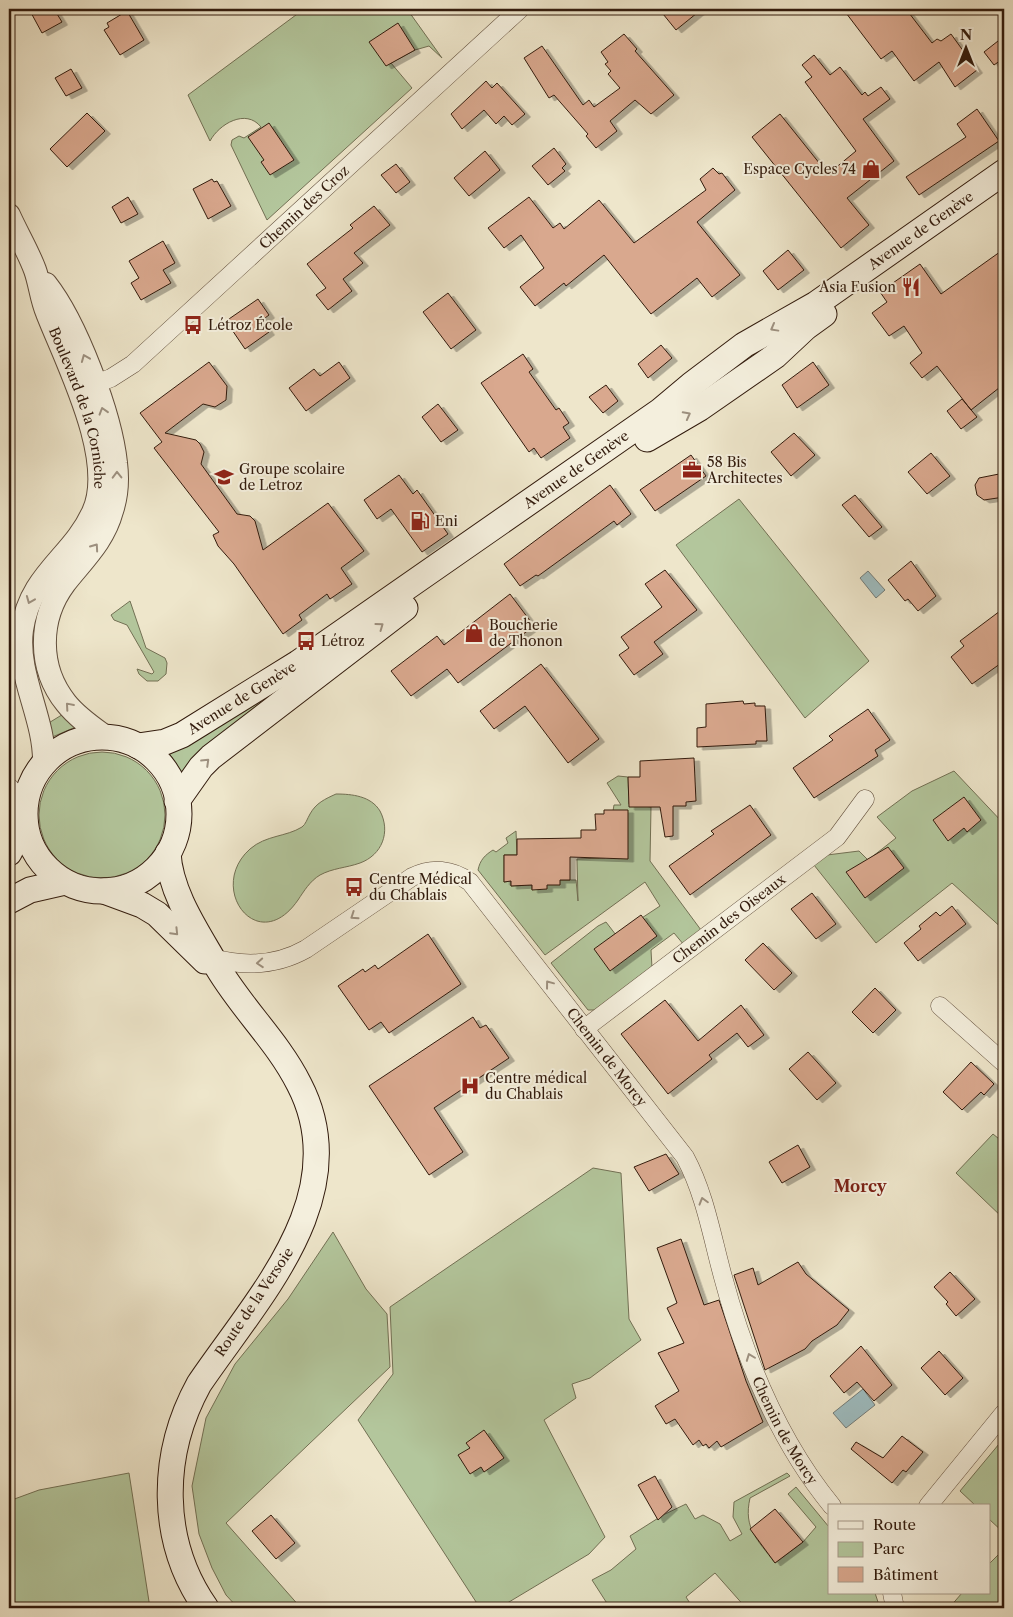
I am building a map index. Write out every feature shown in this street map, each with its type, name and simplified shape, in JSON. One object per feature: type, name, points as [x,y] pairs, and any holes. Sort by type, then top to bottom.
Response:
[{"type":"main road","name":"Avenue de Genève","points":[[138,746],[165,742],[182,735],[298,663],[660,411],[707,372],[738,350],[816,304],[1004,172]]},
{"type":"main road","name":"Avenue de Genève","points":[[178,801],[196,773],[211,756],[342,654],[661,429],[723,392],[775,356],[810,323],[973,208],[1004,190]]},
{"type":"main road","points":[[738,350],[753,371]]},
{"type":"main road","points":[[707,372],[723,392]]},
{"type":"main road","points":[[9,852],[20,804],[44,763],[66,746],[78,741],[106,737],[138,746],[150,754],[168,775],[178,801],[177,828],[168,853],[156,868],[141,880],[117,890],[91,890],[65,882],[45,867],[37,857],[29,840],[20,804]]},
{"type":"main road","name":"Route de la Versoie","points":[[168,853],[174,885],[224,980]]},
{"type":"main road","points":[[9,900],[30,890],[65,882]]},
{"type":"main road","name":"Route de la Versoie","points":[[104,891],[157,914],[224,980],[288,1064],[300,1085],[314,1126],[316,1158],[310,1203],[293,1244],[267,1286],[199,1384],[189,1402],[176,1441],[170,1481],[172,1522],[182,1562],[190,1581],[206,1608]]},
{"type":"street","name":"Chemin des Croz","points":[[87,388],[120,374],[133,364],[520,9]]},
{"type":"street","name":"Boulevard de la Corniche","points":[[9,215],[35,271],[43,303],[87,388],[116,463],[117,489],[104,510],[95,549],[41,580],[28,604],[21,644],[25,670],[41,732],[44,763]]},
{"type":"street","name":"Boulevard de la Corniche","points":[[65,567],[58,593],[49,615],[45,638],[46,662],[54,684],[67,704],[106,737]]},
{"type":"street","name":"Chemin des Oiseaux","points":[[584,1030],[837,837],[865,799]]},
{"type":"street","name":"Chemin de Morcy","points":[[212,958],[255,964],[273,962],[290,957],[306,949],[412,877],[431,871],[445,871],[464,878],[475,887],[584,1030],[676,1146],[692,1170],[702,1198],[730,1303],[768,1404],[798,1461],[830,1504]]},
{"type":"street","points":[[940,1006],[1004,1063]]},
{"type":"street","points":[[930,1504],[1004,1413]]},
{"type":"street","points":[[892,1594],[894,1608]]},
{"type":"green space","points":[[304,9],[407,9],[442,58],[429,46],[415,50],[391,63],[412,88],[267,220],[231,145],[232,140],[239,136],[244,138],[261,127],[255,121],[248,119],[233,120],[220,129],[210,141],[188,95]]},
{"type":"green space","points":[[739,499],[869,661],[805,718],[676,545]]},
{"type":"green space","points":[[130,601],[146,648],[165,658],[167,663],[166,674],[158,681],[147,681],[139,674],[137,669],[152,674],[154,672],[127,625],[114,620],[111,615]]},
{"type":"green space","points":[[286,680],[290,686],[184,777],[167,750]]},
{"type":"green space","points":[[65,713],[78,726],[50,738],[47,724]]},
{"type":"green space","points":[[102,752],[126,757],[137,762],[147,770],[155,780],[160,791],[165,815],[160,839],[155,850],[147,860],[137,868],[126,873],[102,878],[78,873],[67,868],[57,860],[49,850],[44,839],[39,815],[44,791],[49,780],[57,770],[67,762],[78,757]]},
{"type":"green space","points":[[954,771],[1004,824],[1004,930],[952,883],[876,943],[814,865],[827,855],[859,851],[868,860],[896,838],[877,817],[912,791]]},
{"type":"green space","points":[[618,776],[628,777],[629,804],[651,807],[650,861],[701,930],[684,945],[674,933],[651,950],[652,968],[598,1010],[588,1010],[551,963],[598,926],[606,922],[616,935],[660,906],[645,882],[545,955],[478,870],[485,856],[493,850],[496,852],[508,843],[506,838],[516,831],[517,855],[504,855],[504,882],[511,881],[511,886],[532,885],[532,890],[546,880],[576,880],[578,901],[577,859],[605,858],[614,805],[621,805],[607,783]]},
{"type":"green space","points":[[336,794],[361,797],[372,802],[380,811],[385,827],[379,849],[368,859],[360,863],[316,877],[283,916],[267,922],[254,920],[242,911],[235,898],[233,882],[238,865],[256,844],[302,827],[318,804]]},
{"type":"green space","points":[[993,1134],[1004,1143],[1004,1219],[956,1173]]},
{"type":"green space","points":[[593,1168],[621,1173],[629,1319],[641,1340],[590,1378],[572,1384],[576,1398],[544,1420],[605,1537],[589,1554],[499,1608],[480,1608],[358,1420],[393,1374],[390,1307]]},
{"type":"green space","points":[[333,1232],[366,1289],[387,1314],[390,1367],[226,1523],[301,1608],[238,1608],[226,1595],[212,1568],[199,1534],[192,1486],[206,1418],[235,1364],[288,1299]]},
{"type":"green space","points":[[1004,1438],[1004,1533],[990,1520],[990,1504],[974,1504],[960,1491]]},
{"type":"green space","points":[[129,1473],[150,1608],[9,1608],[9,1501],[39,1490]]},
{"type":"green space","points":[[787,1473],[790,1476],[750,1498],[748,1509],[750,1526],[758,1540],[775,1563],[803,1542],[816,1527],[788,1494],[796,1487],[828,1526],[828,1594],[875,1594],[878,1602],[877,1608],[746,1608],[715,1573],[686,1597],[693,1608],[610,1608],[592,1580],[611,1570],[636,1549],[630,1536],[663,1515],[686,1504],[695,1519],[703,1515],[720,1524],[730,1541],[742,1534],[733,1517],[734,1502]]},
{"type":"green space","points":[[1004,1549],[1004,1608],[949,1608],[961,1594],[990,1594],[990,1563]]},
{"type":"water","points":[[868,571],[885,590],[876,598],[860,578]]},
{"type":"water","points":[[863,1389],[875,1405],[846,1428],[833,1413]]},
{"type":"building","points":[[29,9],[54,9],[62,22],[42,33]]},
{"type":"building","points":[[659,9],[702,9],[676,30]]},
{"type":"building","points":[[843,9],[906,9],[932,43],[937,39],[941,41],[951,34],[977,70],[955,87],[939,62],[914,81],[892,51],[881,59]]},
{"type":"building","points":[[127,11],[144,40],[120,55],[104,30],[109,27],[107,23]]},
{"type":"building","points":[[398,23],[415,50],[386,66],[369,42]]},
{"type":"building","points":[[624,34],[637,49],[635,51],[674,95],[651,114],[635,100],[610,121],[617,131],[596,148],[586,136],[588,134],[554,95],[549,98],[524,58],[542,46],[583,105],[589,100],[594,107],[620,88],[608,74],[611,71],[605,64],[608,62],[601,52]]},
{"type":"building","points":[[998,41],[1004,50],[1004,58],[994,65],[984,52]]},
{"type":"building","points":[[814,55],[830,75],[840,67],[862,95],[865,92],[868,96],[881,87],[890,99],[863,119],[894,161],[847,198],[869,225],[841,248],[752,137],[780,114],[828,174],[856,151],[805,82],[812,77],[802,65]]},
{"type":"building","points":[[71,69],[82,88],[66,96],[55,78]]},
{"type":"building","points":[[486,81],[492,88],[497,83],[525,114],[512,125],[504,116],[496,124],[484,110],[462,129],[451,114]]},
{"type":"building","points":[[977,109],[999,141],[919,195],[906,177],[966,137],[957,124]]},
{"type":"building","points":[[87,113],[105,131],[67,167],[50,149]]},
{"type":"building","points":[[269,123],[294,160],[270,175],[261,162],[264,160],[248,137]]},
{"type":"building","points":[[554,148],[566,164],[562,168],[565,171],[548,185],[532,166]]},
{"type":"building","points":[[485,151],[500,170],[469,196],[454,178]]},
{"type":"building","points":[[396,164],[410,182],[396,193],[381,175]]},
{"type":"building","points":[[713,168],[719,174],[722,173],[735,190],[697,222],[740,275],[712,297],[697,278],[651,314],[604,255],[566,286],[564,283],[535,306],[520,287],[544,268],[521,235],[504,248],[488,228],[529,197],[553,228],[560,223],[564,229],[599,200],[634,243],[706,190],[700,179]]},
{"type":"building","points":[[212,179],[214,182],[217,181],[231,206],[208,219],[193,189]]},
{"type":"building","points":[[128,197],[138,214],[121,223],[112,207]]},
{"type":"building","points":[[374,206],[390,225],[354,253],[363,263],[343,279],[352,291],[328,310],[316,295],[326,288],[307,264],[353,228],[350,225]]},
{"type":"building","points":[[163,241],[175,263],[163,270],[171,283],[141,300],[131,283],[139,278],[129,261]]},
{"type":"building","points":[[1004,249],[1004,384],[971,410],[937,366],[922,378],[910,363],[922,353],[904,326],[889,336],[872,313],[887,302],[880,292],[920,264],[941,294]]},
{"type":"building","points":[[788,250],[804,270],[778,290],[763,271]]},
{"type":"building","points":[[448,293],[476,330],[451,349],[423,312]]},
{"type":"building","points":[[258,299],[269,315],[261,321],[269,332],[245,349],[226,321]]},
{"type":"building","points":[[661,345],[672,358],[648,378],[638,364]]},
{"type":"building","points":[[523,354],[533,369],[529,372],[556,410],[559,408],[569,423],[563,427],[570,438],[541,458],[534,448],[529,452],[481,383]]},
{"type":"building","points":[[209,362],[227,386],[226,400],[215,407],[203,404],[165,433],[196,440],[200,444],[204,452],[201,464],[237,514],[250,516],[255,521],[263,550],[328,503],[364,551],[341,568],[352,584],[330,599],[327,594],[299,615],[302,620],[283,634],[234,564],[218,546],[213,535],[219,532],[154,448],[162,442],[140,413]]},
{"type":"building","points":[[339,362],[350,378],[306,411],[289,388],[314,369],[320,376]]},
{"type":"building","points":[[813,362],[829,385],[797,408],[782,385]]},
{"type":"building","points":[[606,385],[618,401],[603,413],[589,397]]},
{"type":"building","points":[[962,399],[977,417],[961,429],[947,411]]},
{"type":"building","points":[[438,404],[458,430],[441,442],[422,417]]},
{"type":"building","points":[[794,433],[815,455],[791,476],[771,452]]},
{"type":"building","points":[[931,453],[950,476],[927,494],[908,472]]},
{"type":"building","points":[[691,455],[706,476],[655,511],[640,490]]},
{"type":"building","points":[[1004,473],[1004,497],[984,500],[977,495],[975,485],[979,478]]},
{"type":"building","points":[[399,475],[413,494],[417,490],[448,534],[422,552],[391,509],[377,519],[364,500]]},
{"type":"building","points":[[610,485],[631,514],[617,525],[614,521],[538,576],[536,575],[520,586],[504,564]]},
{"type":"building","points":[[855,495],[882,527],[869,537],[842,505]]},
{"type":"building","points":[[911,561],[936,596],[918,611],[908,599],[905,601],[888,580]]},
{"type":"building","points":[[665,570],[697,610],[654,642],[663,654],[634,675],[619,655],[629,648],[621,637],[662,607],[645,584]]},
{"type":"building","points":[[510,594],[534,626],[458,683],[447,669],[411,696],[391,671],[437,636],[444,645]]},
{"type":"building","points":[[1004,608],[1004,661],[972,684],[951,657],[964,646],[960,641]]},
{"type":"building","points":[[541,664],[599,739],[568,763],[525,706],[494,729],[480,711]]},
{"type":"building","points":[[743,701],[744,704],[755,703],[755,706],[765,706],[767,741],[756,741],[756,744],[697,747],[697,728],[706,727],[706,704]]},
{"type":"building","points":[[868,709],[890,740],[875,750],[878,756],[814,798],[793,768],[833,740],[829,736]]},
{"type":"building","points":[[694,758],[696,801],[686,802],[686,806],[673,806],[673,836],[665,837],[660,807],[629,807],[628,777],[640,777],[640,761]]},
{"type":"building","points":[[964,797],[981,820],[967,832],[964,828],[948,841],[933,820]]},
{"type":"building","points":[[750,805],[771,835],[690,895],[669,866],[714,834],[711,831]]},
{"type":"building","points":[[604,810],[628,810],[628,859],[570,857],[570,880],[560,880],[560,885],[547,885],[547,889],[532,890],[532,885],[511,886],[511,881],[504,882],[504,855],[517,855],[517,839],[581,838],[581,830],[596,830],[595,814],[604,814]]},
{"type":"building","points":[[888,847],[904,868],[865,898],[846,872]]},
{"type":"building","points":[[812,893],[836,924],[816,939],[791,909]]},
{"type":"building","points":[[952,906],[966,924],[918,961],[904,943],[921,929],[919,926],[936,912],[940,916]]},
{"type":"building","points":[[641,915],[657,936],[610,971],[594,949]]},
{"type":"building","points":[[428,934],[461,984],[389,1033],[381,1022],[369,1030],[338,986],[363,969],[365,972],[375,965],[378,969]]},
{"type":"building","points":[[763,943],[792,973],[774,990],[745,960]]},
{"type":"building","points":[[875,988],[896,1010],[873,1033],[852,1012]]},
{"type":"building","points":[[665,1000],[698,1041],[741,1005],[764,1035],[748,1047],[737,1033],[709,1055],[712,1059],[668,1094],[621,1034]]},
{"type":"building","points":[[473,1017],[480,1028],[486,1025],[509,1058],[434,1108],[463,1152],[429,1175],[369,1086]]},
{"type":"building","points":[[808,1052],[836,1083],[817,1100],[789,1069]]},
{"type":"building","points":[[971,1062],[994,1084],[984,1095],[981,1092],[962,1110],[943,1092]]},
{"type":"building","points":[[798,1145],[810,1167],[782,1183],[769,1162]]},
{"type":"building","points":[[666,1154],[679,1174],[649,1191],[634,1167]]},
{"type":"building","points":[[681,1239],[704,1305],[719,1300],[746,1381],[763,1422],[721,1447],[717,1441],[709,1448],[706,1444],[703,1446],[699,1440],[693,1445],[675,1419],[666,1424],[655,1406],[679,1391],[658,1353],[684,1343],[667,1308],[677,1303],[657,1248]]},
{"type":"building","points":[[798,1262],[806,1274],[849,1310],[837,1325],[812,1341],[805,1349],[765,1370],[734,1275],[753,1268],[758,1285]]},
{"type":"building","points":[[950,1272],[975,1299],[956,1316],[946,1304],[948,1302],[934,1287]]},
{"type":"building","points":[[861,1346],[892,1385],[874,1401],[857,1382],[844,1393],[830,1376]]},
{"type":"building","points":[[939,1351],[963,1378],[945,1395],[921,1368]]},
{"type":"building","points":[[484,1430],[504,1458],[484,1472],[481,1467],[470,1474],[458,1455],[470,1448],[466,1443]]},
{"type":"building","points":[[902,1436],[923,1452],[906,1472],[903,1470],[892,1483],[851,1449],[856,1442],[883,1458]]},
{"type":"building","points":[[655,1476],[672,1507],[658,1520],[638,1485]]},
{"type":"building","points":[[775,1509],[803,1542],[775,1563],[750,1529]]},
{"type":"building","points":[[271,1515],[295,1543],[276,1559],[252,1531]]},
{"type":"place","name":"Espace Cycles 74","points":[[871,169]]},
{"type":"place","name":"Asia Fusion","points":[[911,287]]},
{"type":"place","name":"Létroz École","points":[[193,325]]},
{"type":"place","name":"58 Bis Architectes","points":[[692,470]]},
{"type":"place","name":"Groupe scolaire de Letroz","points":[[224,477]]},
{"type":"place","name":"Eni","points":[[420,521]]},
{"type":"place","name":"Boucherie de Thonon","points":[[474,633]]},
{"type":"place","name":"Létroz","points":[[306,641]]},
{"type":"place","name":"Centre Médical du Chablais","points":[[354,887]]},
{"type":"place","name":"Centre médical du Chablais","points":[[470,1086]]},
{"type":"district","name":"Morcy","points":[[860,1186]]}]
